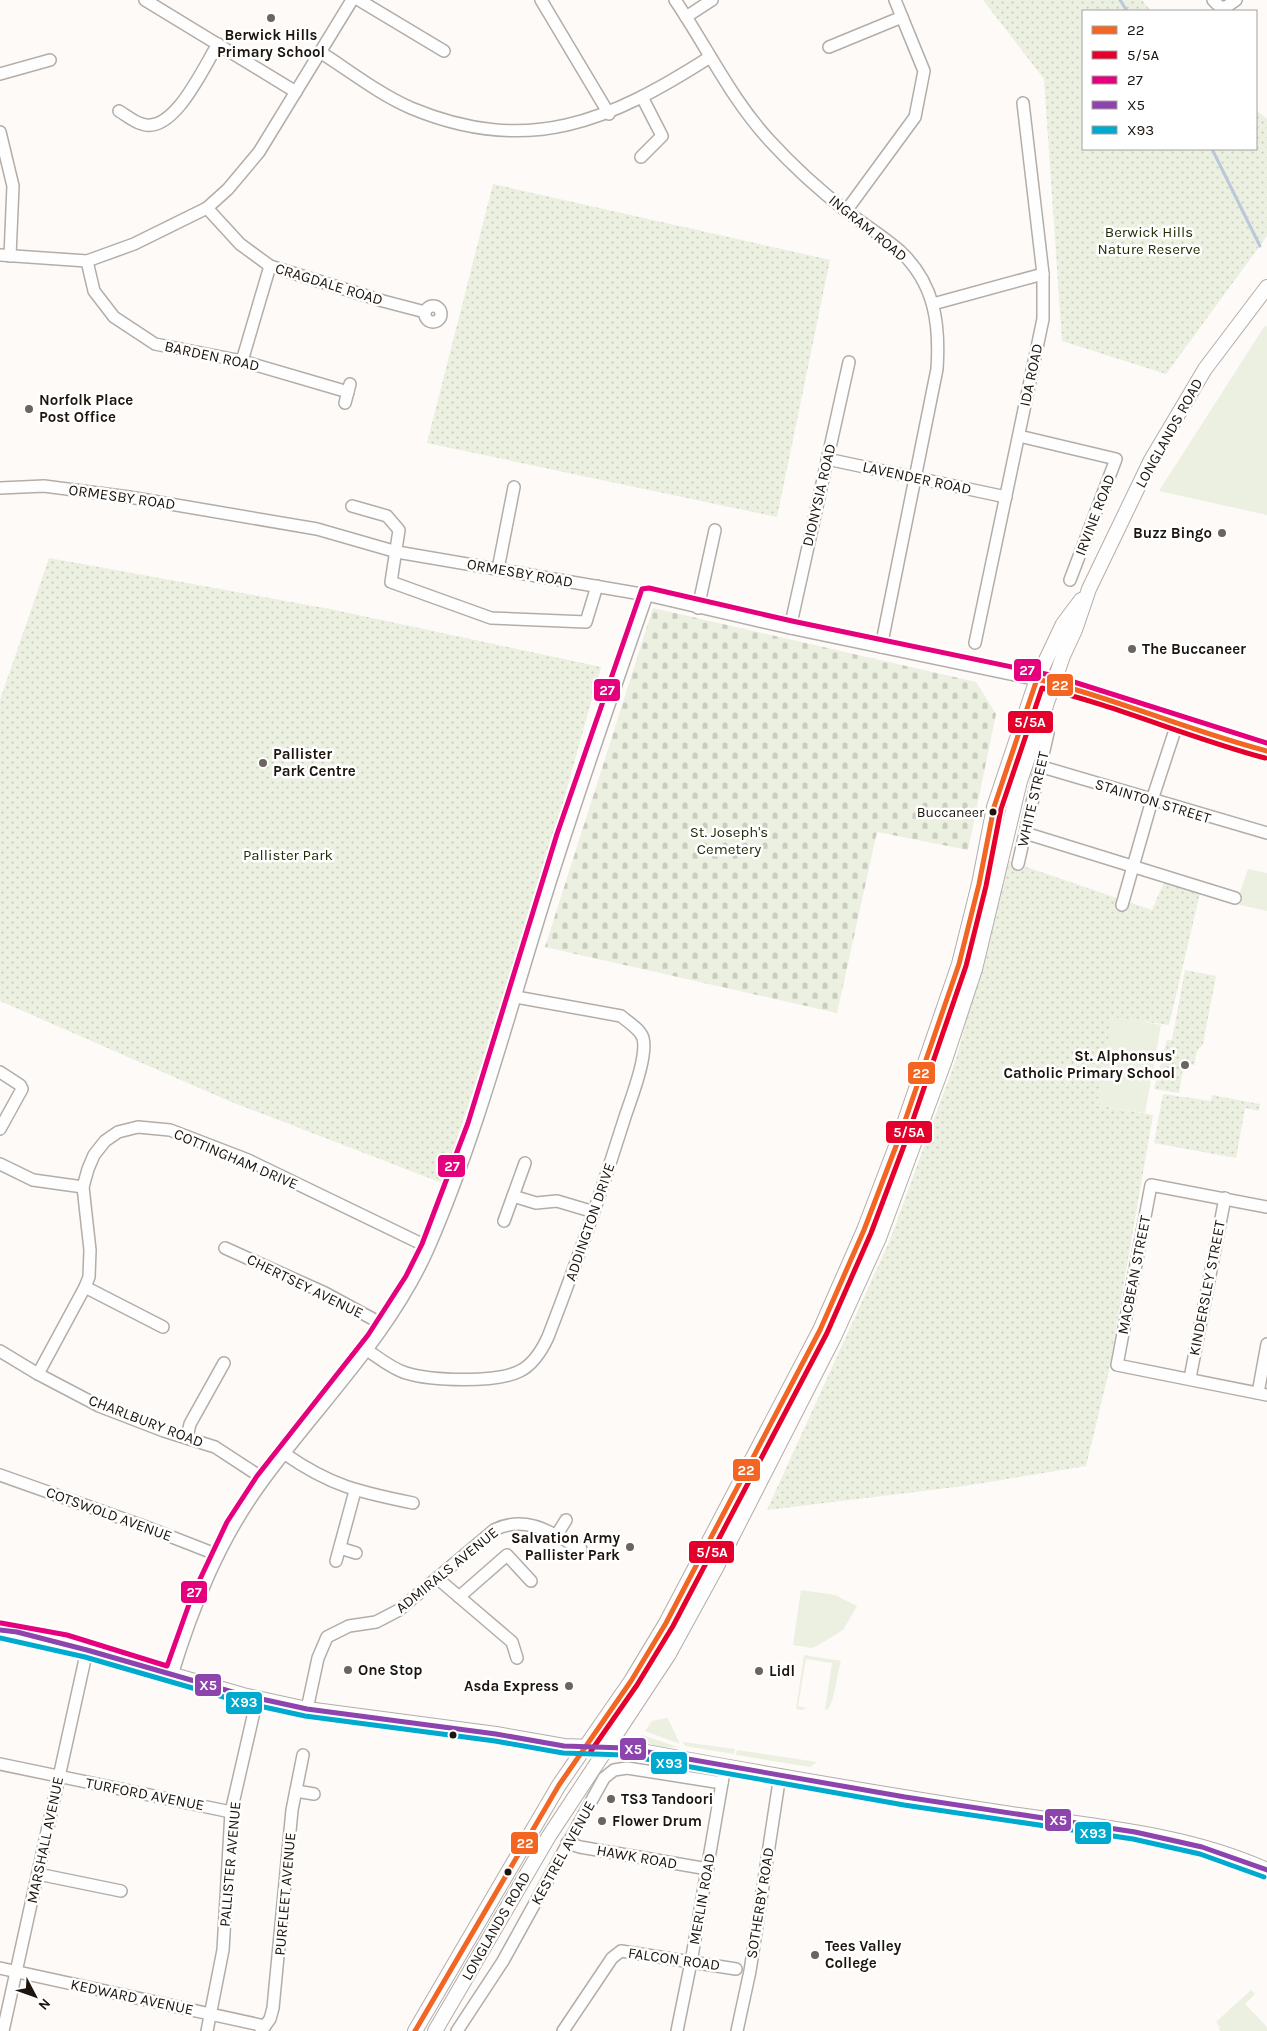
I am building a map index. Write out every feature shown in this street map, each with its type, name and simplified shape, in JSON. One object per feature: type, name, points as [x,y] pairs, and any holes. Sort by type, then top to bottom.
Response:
[{"type":"main road","name":"LONGLANDS ROAD","points":[[435,2031],[548,1836],[669,1654],[716,1570],[834,1337],[879,1238],[945,1060],[975,969],[1020,781],[1053,682],[1089,589],[1151,460],[1205,369],[1267,287]]},
{"type":"main road","name":"LONGLANDS ROAD","points":[[415,2031],[559,1785],[631,1681],[666,1623],[820,1330],[864,1230],[904,1123],[959,964],[979,884],[994,807],[1037,679],[1063,624],[1089,589]]},
{"type":"main road","points":[[0,1630],[17,1632],[87,1650],[257,1699],[307,1709],[496,1734],[564,1746],[625,1748],[1135,1833],[1196,1846],[1267,1870]]},
{"type":"street","points":[[145,0],[296,92]]},
{"type":"street","points":[[0,132],[13,186],[5,255],[87,262],[134,244],[207,208],[228,189],[259,152],[352,0]]},
{"type":"street","points":[[359,0],[444,51]]},
{"type":"street","points":[[541,0],[609,114]]},
{"type":"street","name":"INGRAM ROAD","points":[[675,0],[737,102],[770,141],[806,178],[846,211],[900,251],[920,276],[933,304],[939,336],[937,369],[881,647]]},
{"type":"street","points":[[686,17],[712,0]]},
{"type":"street","points":[[846,211],[915,117],[924,71],[895,0]]},
{"type":"street","points":[[1213,0],[1220,7],[1236,0]]},
{"type":"street","points":[[829,47],[902,17]]},
{"type":"street","points":[[119,111],[143,125],[156,124],[167,120],[177,111],[218,44]]},
{"type":"street","points":[[320,52],[391,98],[410,107],[443,120],[503,131],[542,130],[578,124],[609,114],[710,57]]},
{"type":"street","points":[[0,74],[50,60]]},
{"type":"street","points":[[642,97],[662,136],[642,156]]},
{"type":"street","name":"IDA ROAD","points":[[975,644],[1043,319],[1044,274],[1023,103]]},
{"type":"street","name":"CRAGDALE ROAD","points":[[207,208],[240,244],[270,266],[425,312]]},
{"type":"street","name":"BARDEN ROAD","points":[[87,262],[94,291],[114,317],[155,344],[242,361],[348,393]]},
{"type":"street","points":[[242,361],[270,266]]},
{"type":"street","points":[[933,304],[1044,274]]},
{"type":"street","name":"DIONYSIA ROAD","points":[[790,628],[849,362]]},
{"type":"street","name":"IRVINE ROAD","points":[[1018,436],[1116,459],[1070,580]]},
{"type":"street","name":"LAVENDER ROAD","points":[[827,459],[1006,498]]},
{"type":"street","name":"ORMESBY ROAD","points":[[0,488],[44,486],[129,497],[318,529],[397,552],[647,594],[698,608],[790,628],[1053,682],[1177,724],[1267,751]]},
{"type":"street","points":[[498,569],[514,487]]},
{"type":"street","points":[[352,506],[387,516],[399,530],[391,582],[491,618],[586,622],[596,586]]},
{"type":"street","points":[[698,608],[715,530]]},
{"type":"street","points":[[172,1675],[191,1616],[218,1555],[236,1521],[264,1479],[367,1350],[384,1325],[428,1248],[464,1154],[516,997],[593,748],[647,594]]},
{"type":"street","points":[[1122,905],[1152,800],[1177,724]]},
{"type":"street","name":"WHITE STREET","points":[[1018,864],[1039,766],[1048,734]]},
{"type":"street","name":"STAINTON STREET","points":[[1039,766],[1267,833]]},
{"type":"street","points":[[1025,833],[1235,898]]},
{"type":"street","name":"ADDINGTON DRIVE","points":[[367,1350],[402,1371],[428,1378],[482,1378],[520,1371],[538,1356],[546,1342],[594,1212],[638,1074],[642,1053],[642,1038],[634,1026],[621,1016],[516,997]]},
{"type":"street","points":[[0,1072],[20,1085],[22,1089],[0,1129]]},
{"type":"street","name":"COTTINGHAM DRIVE","points":[[38,1374],[85,1287],[89,1276],[90,1250],[82,1187],[94,1155],[105,1142],[118,1132],[132,1128],[159,1127],[248,1160],[428,1248]]},
{"type":"street","points":[[504,1221],[524,1163]]},
{"type":"street","points":[[0,1164],[33,1180],[82,1187]]},
{"type":"street","name":"MACBEAN STREET","points":[[1190,1378],[1117,1365],[1151,1185],[1225,1198]]},
{"type":"street","points":[[513,1196],[536,1203],[557,1201],[594,1212]]},
{"type":"street","points":[[1225,1198],[1267,1207]]},
{"type":"street","name":"KINDERSLEY STREET","points":[[1190,1378],[1225,1198]]},
{"type":"street","name":"CHERTSEY AVENUE","points":[[225,1248],[325,1293],[384,1325]]},
{"type":"street","points":[[85,1287],[163,1327]]},
{"type":"street","points":[[1190,1378],[1262,1394],[1267,1344]]},
{"type":"street","name":"CHARLBURY ROAD","points":[[0,1351],[38,1374],[100,1406],[164,1431],[215,1447],[264,1479]]},
{"type":"street","points":[[187,1437],[190,1424],[224,1363]]},
{"type":"street","points":[[285,1454],[317,1475],[355,1491],[413,1503]]},
{"type":"street","name":"COTSWOLD AVENUE","points":[[0,1475],[218,1555]]},
{"type":"street","points":[[336,1561],[355,1491]]},
{"type":"street","points":[[556,1536],[566,1520]]},
{"type":"street","name":"ADMIRALS AVENUE","points":[[307,1709],[318,1658],[327,1638],[348,1626],[376,1622],[399,1610],[494,1530],[506,1524],[526,1523],[581,1549]]},
{"type":"street","points":[[340,1548],[356,1553]]},
{"type":"street","points":[[459,1597],[507,1555],[531,1582]]},
{"type":"street","points":[[437,1578],[512,1642],[517,1658]]},
{"type":"street","name":"MARSHALL AVENUE","points":[[3,2031],[87,1650]]},
{"type":"street","name":"PALLISTER AVENUE","points":[[207,2031],[223,1950],[231,1812],[257,1699]]},
{"type":"street","name":"PURFLEET AVENUE","points":[[263,2028],[273,2008],[292,1810],[303,1755]]},
{"type":"street","name":"TURFORD AVENUE","points":[[0,1764],[231,1812]]},
{"type":"street","name":"MERLIN ROAD","points":[[677,2031],[708,1869],[724,1766]]},
{"type":"street","name":"KESTREL AVENUE","points":[[457,2031],[503,1961],[604,1778],[614,1770],[627,1768],[722,1783]]},
{"type":"street","name":"SOTHERBY ROAD","points":[[737,2031],[750,1971],[780,1775]]},
{"type":"street","points":[[296,1791],[314,1794]]},
{"type":"street","name":"HAWK ROAD","points":[[567,1843],[580,1847],[708,1869]]},
{"type":"street","points":[[38,1874],[121,1891]]},
{"type":"street","name":"FALCON ROAD","points":[[563,2031],[612,1958],[621,1951],[736,1969]]},
{"type":"street","name":"KEDWARD AVENUE","points":[[0,1968],[211,2014],[263,2028]]},
{"type":"green space","name":"Berwick Hills Nature Reserve","points":[[983,0],[1142,0],[1150,10],[1082,10],[1082,150],[1257,150],[1257,111],[1267,119],[1267,236],[1166,374],[1062,341],[1044,79]]},
{"type":"green space","points":[[493,184],[830,260],[777,517],[427,443]]},
{"type":"green space","points":[[1267,326],[1267,515],[1159,491],[1264,327]]},
{"type":"green space","name":"Pallister Park","points":[[49,558],[330,609],[601,667],[526,934],[442,1183],[229,1101],[0,1001],[0,700]]},
{"type":"green space","name":"St. Joseph's Cemetery","points":[[653,608],[976,682],[996,714],[968,850],[877,832],[837,1013],[545,947]]},
{"type":"green space","points":[[1009,861],[1152,910],[1164,882],[1200,893],[1169,1025],[1112,1017],[1097,1105],[1153,1115],[1108,1375],[1086,1466],[964,1486],[767,1510],[890,1240],[956,1059]]},
{"type":"green space","points":[[1248,869],[1267,873],[1267,911],[1236,904]]},
{"type":"green space","points":[[1185,970],[1216,976],[1203,1044],[1197,1051],[1194,1065],[1184,1063],[1179,1093],[1154,1089],[1167,1040],[1172,1040]]},
{"type":"green space","points":[[1112,1016],[1161,1025],[1145,1113],[1097,1105]]},
{"type":"green space","points":[[1163,1094],[1211,1101],[1212,1095],[1260,1104],[1259,1111],[1245,1108],[1236,1158],[1154,1143]]},
{"type":"green space","points":[[801,1590],[835,1595],[857,1606],[843,1630],[811,1648],[793,1645]]},
{"type":"green space","points":[[804,1655],[841,1661],[832,1701],[827,1710],[825,1710],[832,1663],[806,1659],[798,1706],[806,1708],[803,1710],[796,1709]]},
{"type":"green space","points":[[667,1718],[680,1744],[645,1731],[652,1721]]},
{"type":"green space","points":[[642,1735],[678,1747],[653,1745],[640,1738]]},
{"type":"green space","points":[[683,1742],[735,1749],[734,1754],[685,1746]]},
{"type":"green space","points":[[737,1750],[817,1762],[810,1767],[736,1755]]},
{"type":"green space","points":[[1251,1990],[1255,1994],[1245,2004],[1267,2027],[1267,2031],[1221,2031],[1217,2027],[1221,2028],[1216,2022]]},
{"type":"waterway","points":[[1120,0],[1126,10]]},
{"type":"waterway","points":[[1212,150],[1260,246]]},
{"type":"transit line","name":"27","points":[[1,1623],[67,1635],[167,1666],[192,1596],[227,1522],[257,1476],[368,1335],[406,1276],[422,1244],[468,1123],[557,834],[642,589],[649,588],[792,621],[1055,676],[1267,743]]},
{"type":"transit line","name":"22","points":[[415,2031],[559,1785],[631,1681],[666,1623],[820,1330],[864,1230],[898,1141],[959,964],[979,884],[994,807],[1037,679],[1095,695],[1209,734],[1267,751]]},
{"type":"transit line","name":"5/5A","points":[[591,1751],[637,1685],[673,1626],[827,1333],[871,1233],[905,1143],[966,966],[986,886],[1001,809],[1042,688],[1070,695],[1265,758]]},
{"type":"transit line","name":"X5","points":[[0,1630],[17,1632],[87,1650],[243,1695],[307,1709],[496,1734],[564,1746],[625,1748],[905,1797],[1135,1832],[1202,1847],[1267,1870]]},
{"type":"transit line","name":"X93","points":[[0,1638],[85,1657],[241,1702],[305,1716],[495,1741],[563,1753],[624,1755],[904,1805],[1133,1839],[1200,1854],[1264,1877]]},
{"type":"place","name":"Berwick Hills Primary School","points":[[271,18]]},
{"type":"place","name":"Norfolk Place Post Office","points":[[29,409]]},
{"type":"place","name":"Buzz Bingo","points":[[1222,533]]},
{"type":"place","name":"The Buccaneer","points":[[1132,649]]},
{"type":"place","name":"Pallister Park Centre","points":[[263,763]]},
{"type":"place","name":"Buccaneer","points":[[993,812]]},
{"type":"place","name":"St. Alphonsus' Catholic Primary School","points":[[1185,1065]]},
{"type":"place","name":"Salvation Army Pallister Park","points":[[630,1547]]},
{"type":"place","name":"One Stop","points":[[348,1670]]},
{"type":"place","name":"Lidl","points":[[759,1671]]},
{"type":"place","name":"Asda Express","points":[[569,1686]]},
{"type":"place","name":"TS3 Tandoori","points":[[611,1799]]},
{"type":"place","name":"Flower Drum","points":[[602,1821]]},
{"type":"place","name":"Tees Valley College","points":[[815,1955]]}]
